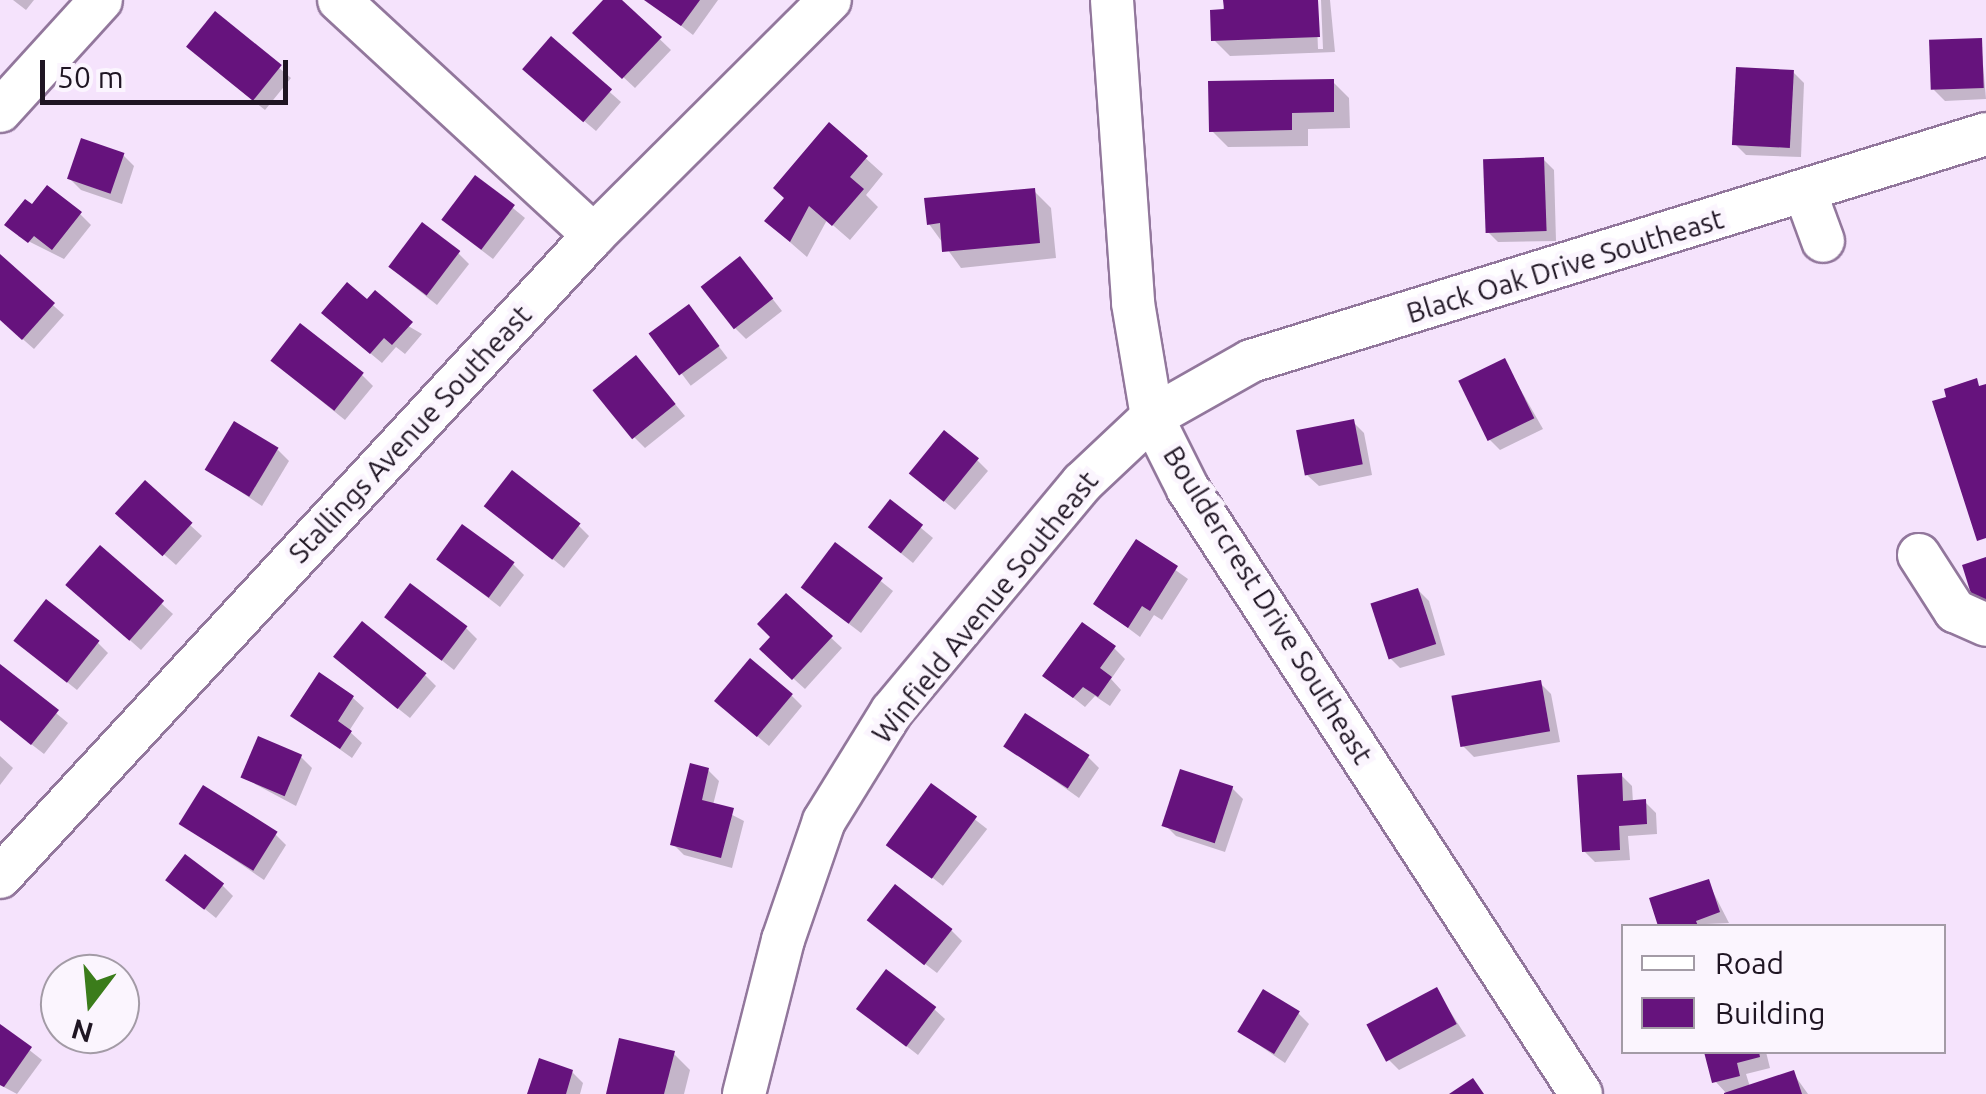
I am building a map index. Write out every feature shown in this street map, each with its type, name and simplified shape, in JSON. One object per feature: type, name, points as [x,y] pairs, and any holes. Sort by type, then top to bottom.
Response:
[{"type":"street","points":[[0,111],[101,0]]},
{"type":"street","points":[[338,0],[594,235]]},
{"type":"street","name":"Stallings Avenue Southeast","points":[[0,877],[594,235],[830,0]]},
{"type":"street","name":"Bouldercrest Drive Southeast","points":[[1112,0],[1133,303],[1152,417],[1188,489],[1582,1094]]},
{"type":"street","name":"Black Oak Drive Southeast","points":[[1152,417],[1251,362],[1985,136]]},
{"type":"street","points":[[1805,192],[1822,241]]},
{"type":"street","name":"Winfield Avenue Southeast","points":[[744,1094],[784,940],[824,821],[892,711],[1082,483],[1152,417]]},
{"type":"street","points":[[1919,555],[1955,612],[1986,624]]},
{"type":"building","points":[[603,0],[622,0],[662,37],[622,79],[572,33]]},
{"type":"building","points":[[644,0],[700,0],[681,26]]},
{"type":"building","points":[[1223,0],[1318,0],[1320,37],[1211,41],[1210,10],[1224,9]]},
{"type":"building","points":[[215,11],[282,65],[253,101],[186,47]]},
{"type":"building","points":[[551,36],[612,89],[583,122],[522,69]]},
{"type":"building","points":[[1982,38],[1984,88],[1931,90],[1929,40]]},
{"type":"building","points":[[1736,67],[1794,70],[1790,148],[1732,145]]},
{"type":"building","points":[[1334,79],[1334,112],[1292,113],[1292,130],[1209,132],[1208,81]]},
{"type":"building","points":[[829,122],[868,156],[850,177],[864,189],[832,226],[809,206],[790,242],[764,221],[784,198],[773,188]]},
{"type":"building","points":[[81,138],[124,153],[110,194],[67,179]]},
{"type":"building","points":[[1544,157],[1547,231],[1486,233],[1483,159]]},
{"type":"building","points":[[475,175],[515,205],[481,250],[441,220]]},
{"type":"building","points":[[47,185],[82,212],[52,250],[34,236],[28,243],[4,225],[25,199],[32,204]]},
{"type":"building","points":[[1035,188],[1040,243],[942,252],[940,223],[927,225],[924,198]]},
{"type":"building","points":[[422,222],[460,251],[427,296],[388,267]]},
{"type":"building","points":[[0,254],[55,303],[22,340],[0,320]]},
{"type":"building","points":[[740,256],[773,299],[734,329],[701,287]]},
{"type":"building","points":[[347,282],[367,299],[375,290],[413,322],[392,345],[384,338],[370,354],[321,313]]},
{"type":"building","points":[[689,304],[720,346],[679,375],[649,333]]},
{"type":"building","points":[[300,323],[364,373],[334,411],[270,361]]},
{"type":"building","points":[[636,355],[676,404],[632,439],[592,390]]},
{"type":"building","points":[[1505,358],[1534,418],[1488,441],[1458,381]]},
{"type":"building","points":[[1977,378],[1979,386],[1986,384],[1986,538],[1977,541],[1932,401],[1946,397],[1944,389]]},
{"type":"building","points":[[1354,419],[1363,464],[1305,475],[1296,430]]},
{"type":"building","points":[[234,421],[279,448],[249,497],[205,470]]},
{"type":"building","points":[[944,430],[979,458],[944,502],[909,474]]},
{"type":"building","points":[[512,470],[581,524],[552,560],[484,506]]},
{"type":"building","points":[[145,480],[193,523],[162,556],[115,513]]},
{"type":"building","points":[[890,499],[923,525],[901,553],[868,527]]},
{"type":"building","points":[[462,524],[515,562],[489,598],[436,560]]},
{"type":"building","points":[[1136,539],[1178,566],[1150,611],[1142,606],[1128,628],[1093,604]]},
{"type":"building","points":[[835,542],[883,578],[849,624],[801,588]]},
{"type":"building","points":[[100,545],[164,601],[129,641],[65,585]]},
{"type":"building","points":[[1986,557],[1986,613],[1978,616],[1962,565]]},
{"type":"building","points":[[410,583],[468,626],[442,661],[384,617]]},
{"type":"building","points":[[1418,588],[1436,644],[1389,660],[1370,603]]},
{"type":"building","points":[[786,593],[833,636],[792,680],[759,649],[770,637],[757,624]]},
{"type":"building","points":[[46,599],[100,641],[67,683],[13,641]]},
{"type":"building","points":[[362,621],[427,673],[398,709],[333,657]]},
{"type":"building","points":[[1082,622],[1116,646],[1100,668],[1112,677],[1098,697],[1083,687],[1073,698],[1042,676]]},
{"type":"building","points":[[750,658],[793,694],[757,737],[714,701]]},
{"type":"building","points":[[0,664],[59,710],[31,745],[0,720]]},
{"type":"building","points":[[319,672],[354,696],[338,721],[352,731],[340,749],[290,716]]},
{"type":"building","points":[[1541,680],[1550,731],[1460,747],[1451,696]]},
{"type":"building","points":[[1025,713],[1090,755],[1068,788],[1003,747]]},
{"type":"building","points":[[258,736],[302,755],[285,796],[240,777]]},
{"type":"building","points":[[690,763],[709,768],[702,800],[734,808],[721,858],[670,845]]},
{"type":"building","points":[[1180,769],[1233,786],[1215,843],[1161,826]]},
{"type":"building","points":[[1622,773],[1623,801],[1646,799],[1647,824],[1619,826],[1620,850],[1582,852],[1577,775]]},
{"type":"building","points":[[931,783],[977,817],[932,879],[886,845]]},
{"type":"building","points":[[203,785],[278,832],[253,871],[179,824]]},
{"type":"building","points":[[185,854],[224,883],[204,910],[165,880]]},
{"type":"building","points":[[1709,879],[1720,912],[1696,921],[1697,924],[1657,924],[1649,898]]},
{"type":"building","points":[[895,884],[953,929],[924,965],[867,920]]},
{"type":"building","points":[[886,969],[936,1007],[906,1047],[856,1009]]},
{"type":"building","points":[[1437,987],[1457,1024],[1386,1062],[1366,1025]]},
{"type":"building","points":[[1263,989],[1300,1011],[1274,1054],[1237,1032]]},
{"type":"building","points":[[0,1024],[32,1047],[4,1087],[0,1085]]},
{"type":"building","points":[[619,1038],[675,1051],[664,1094],[606,1094]]},
{"type":"building","points":[[1705,1054],[1759,1054],[1760,1057],[1737,1063],[1740,1076],[1712,1083]]},
{"type":"building","points":[[539,1058],[573,1070],[566,1094],[527,1094]]},
{"type":"building","points":[[1794,1070],[1802,1094],[1724,1094],[1724,1093]]},
{"type":"building","points":[[1473,1078],[1484,1094],[1449,1094]]}]
